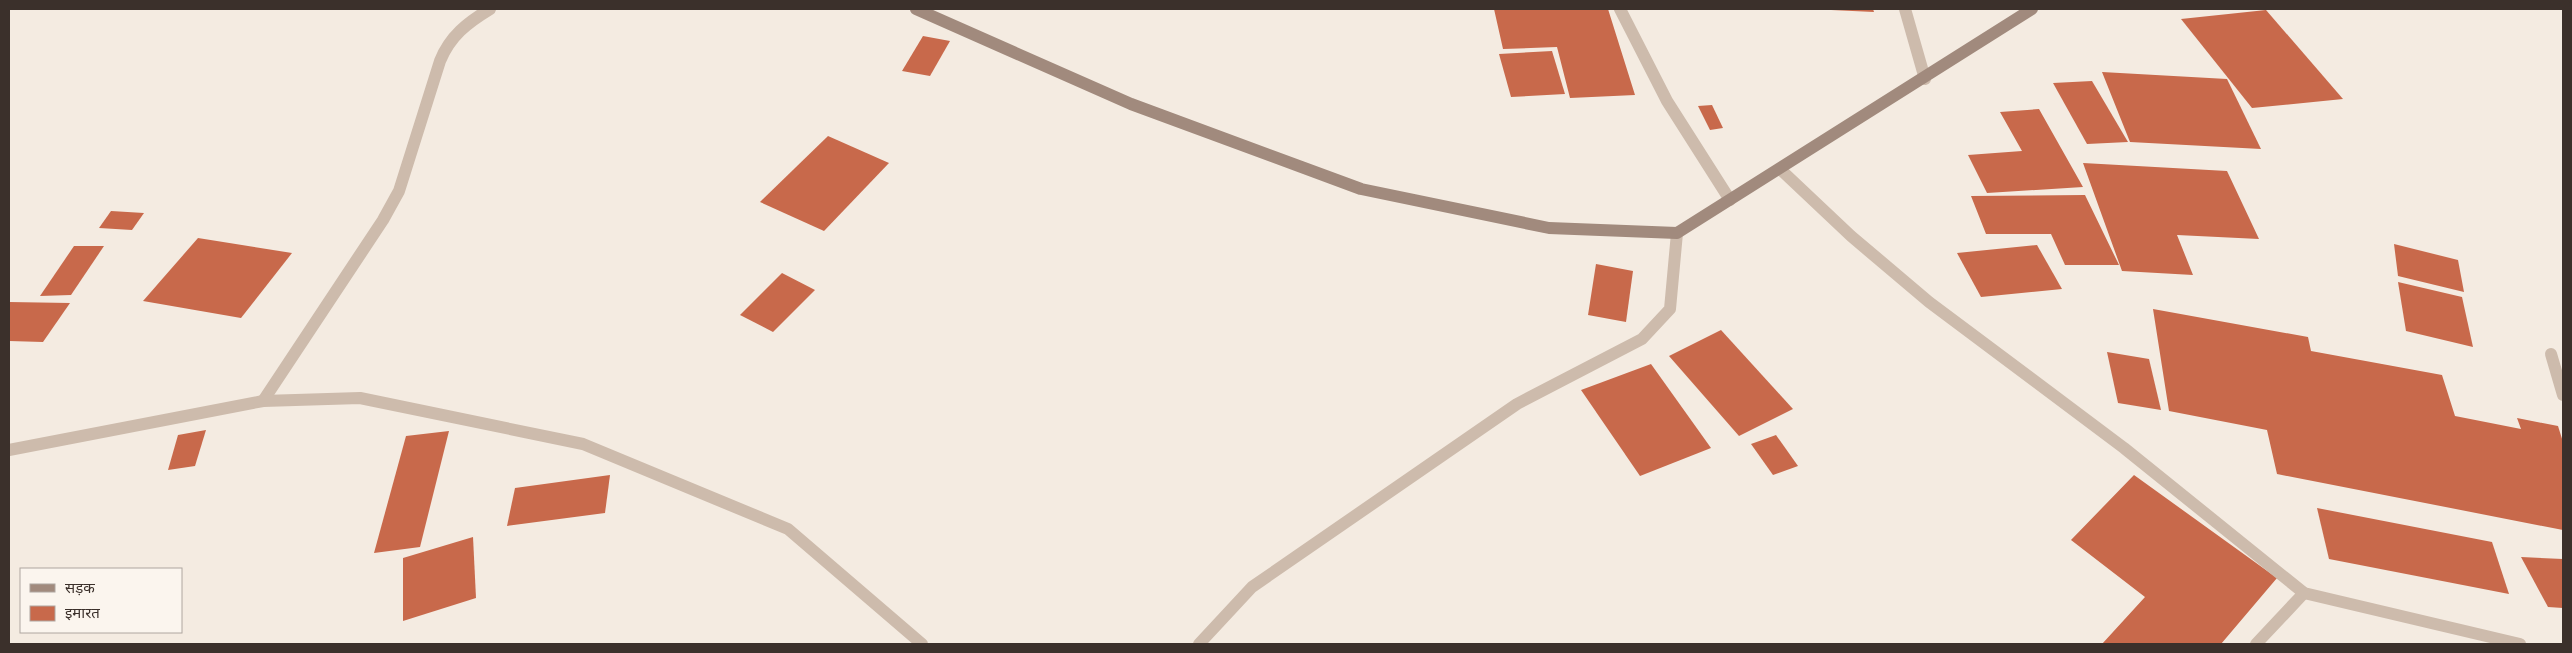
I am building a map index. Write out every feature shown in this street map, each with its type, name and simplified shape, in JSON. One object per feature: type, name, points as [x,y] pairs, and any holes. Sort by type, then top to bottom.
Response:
[{"type":"main road","points":[[916,9],[1131,104],[1361,189],[1549,228],[1677,233],[1925,79],[2032,9]]},
{"type":"street","points":[[263,401],[383,220],[399,191],[421,126],[441,55],[448,41],[466,23],[490,9]]},
{"type":"street","points":[[1620,9],[1667,101],[1730,200]]},
{"type":"street","points":[[1905,9],[1925,79]]},
{"type":"street","points":[[1780,169],[1851,236],[1929,302],[2124,448],[2304,593],[2520,644]]},
{"type":"street","points":[[1199,644],[1252,587],[1517,404],[1642,339],[1670,309],[1677,233]]},
{"type":"street","points":[[2551,354],[2563,395]]},
{"type":"street","points":[[9,450],[263,401],[360,398],[582,444],[788,529],[922,644]]},
{"type":"street","points":[[2256,644],[2304,593]]},
{"type":"building","points":[[1494,9],[1608,9],[1635,95],[1570,98],[1557,47],[1503,49]]},
{"type":"building","points":[[1873,9],[1874,12],[1831,10]]},
{"type":"building","points":[[2266,10],[2343,99],[2252,108],[2181,19]]},
{"type":"building","points":[[923,36],[950,41],[930,76],[902,71]]},
{"type":"building","points":[[1552,51],[1565,94],[1511,97],[1499,54]]},
{"type":"building","points":[[2102,72],[2227,79],[2261,149],[2130,142]]},
{"type":"building","points":[[2092,81],[2128,142],[2087,144],[2053,83]]},
{"type":"building","points":[[1712,105],[1723,128],[1710,130],[1698,106]]},
{"type":"building","points":[[2039,109],[2083,187],[1987,193],[1968,155],[2022,151],[2000,112]]},
{"type":"building","points":[[828,136],[889,163],[824,231],[760,202]]},
{"type":"building","points":[[2083,163],[2227,171],[2259,239],[2177,235],[2193,275],[2122,271]]},
{"type":"building","points":[[2085,195],[2119,265],[2065,265],[2051,234],[1986,234],[1971,196]]},
{"type":"building","points":[[111,211],[144,213],[132,230],[99,228]]},
{"type":"building","points":[[198,238],[292,253],[241,318],[143,301]]},
{"type":"building","points":[[2394,244],[2458,260],[2464,292],[2398,276]]},
{"type":"building","points":[[2037,245],[2062,289],[1981,297],[1957,253]]},
{"type":"building","points":[[74,246],[104,246],[71,295],[40,296]]},
{"type":"building","points":[[1596,264],[1633,271],[1626,322],[1588,315]]},
{"type":"building","points":[[782,273],[815,290],[773,332],[740,315]]},
{"type":"building","points":[[2398,282],[2462,297],[2473,347],[2406,331]]},
{"type":"building","points":[[9,302],[70,303],[43,342],[9,341]]},
{"type":"building","points":[[2153,309],[2308,337],[2311,351],[2442,375],[2455,416],[2521,429],[2517,418],[2558,426],[2563,442],[2563,530],[2277,474],[2267,430],[2169,411]]},
{"type":"building","points":[[1721,330],[1793,409],[1739,436],[1669,356]]},
{"type":"building","points":[[2107,352],[2149,359],[2161,410],[2118,403]]},
{"type":"building","points":[[1651,364],[1711,448],[1640,476],[1581,390]]},
{"type":"building","points":[[206,430],[195,466],[168,470],[178,435]]},
{"type":"building","points":[[449,431],[420,547],[374,553],[406,436]]},
{"type":"building","points":[[1776,435],[1798,466],[1773,475],[1751,444]]},
{"type":"building","points":[[610,475],[605,513],[507,526],[515,488]]},
{"type":"building","points":[[2134,475],[2277,578],[2221,644],[2102,644],[2145,597],[2071,540]]},
{"type":"building","points":[[2317,508],[2492,542],[2509,594],[2329,559]]},
{"type":"building","points":[[473,537],[476,598],[403,621],[403,558]]},
{"type":"building","points":[[2521,557],[2563,559],[2563,608],[2548,607]]}]
